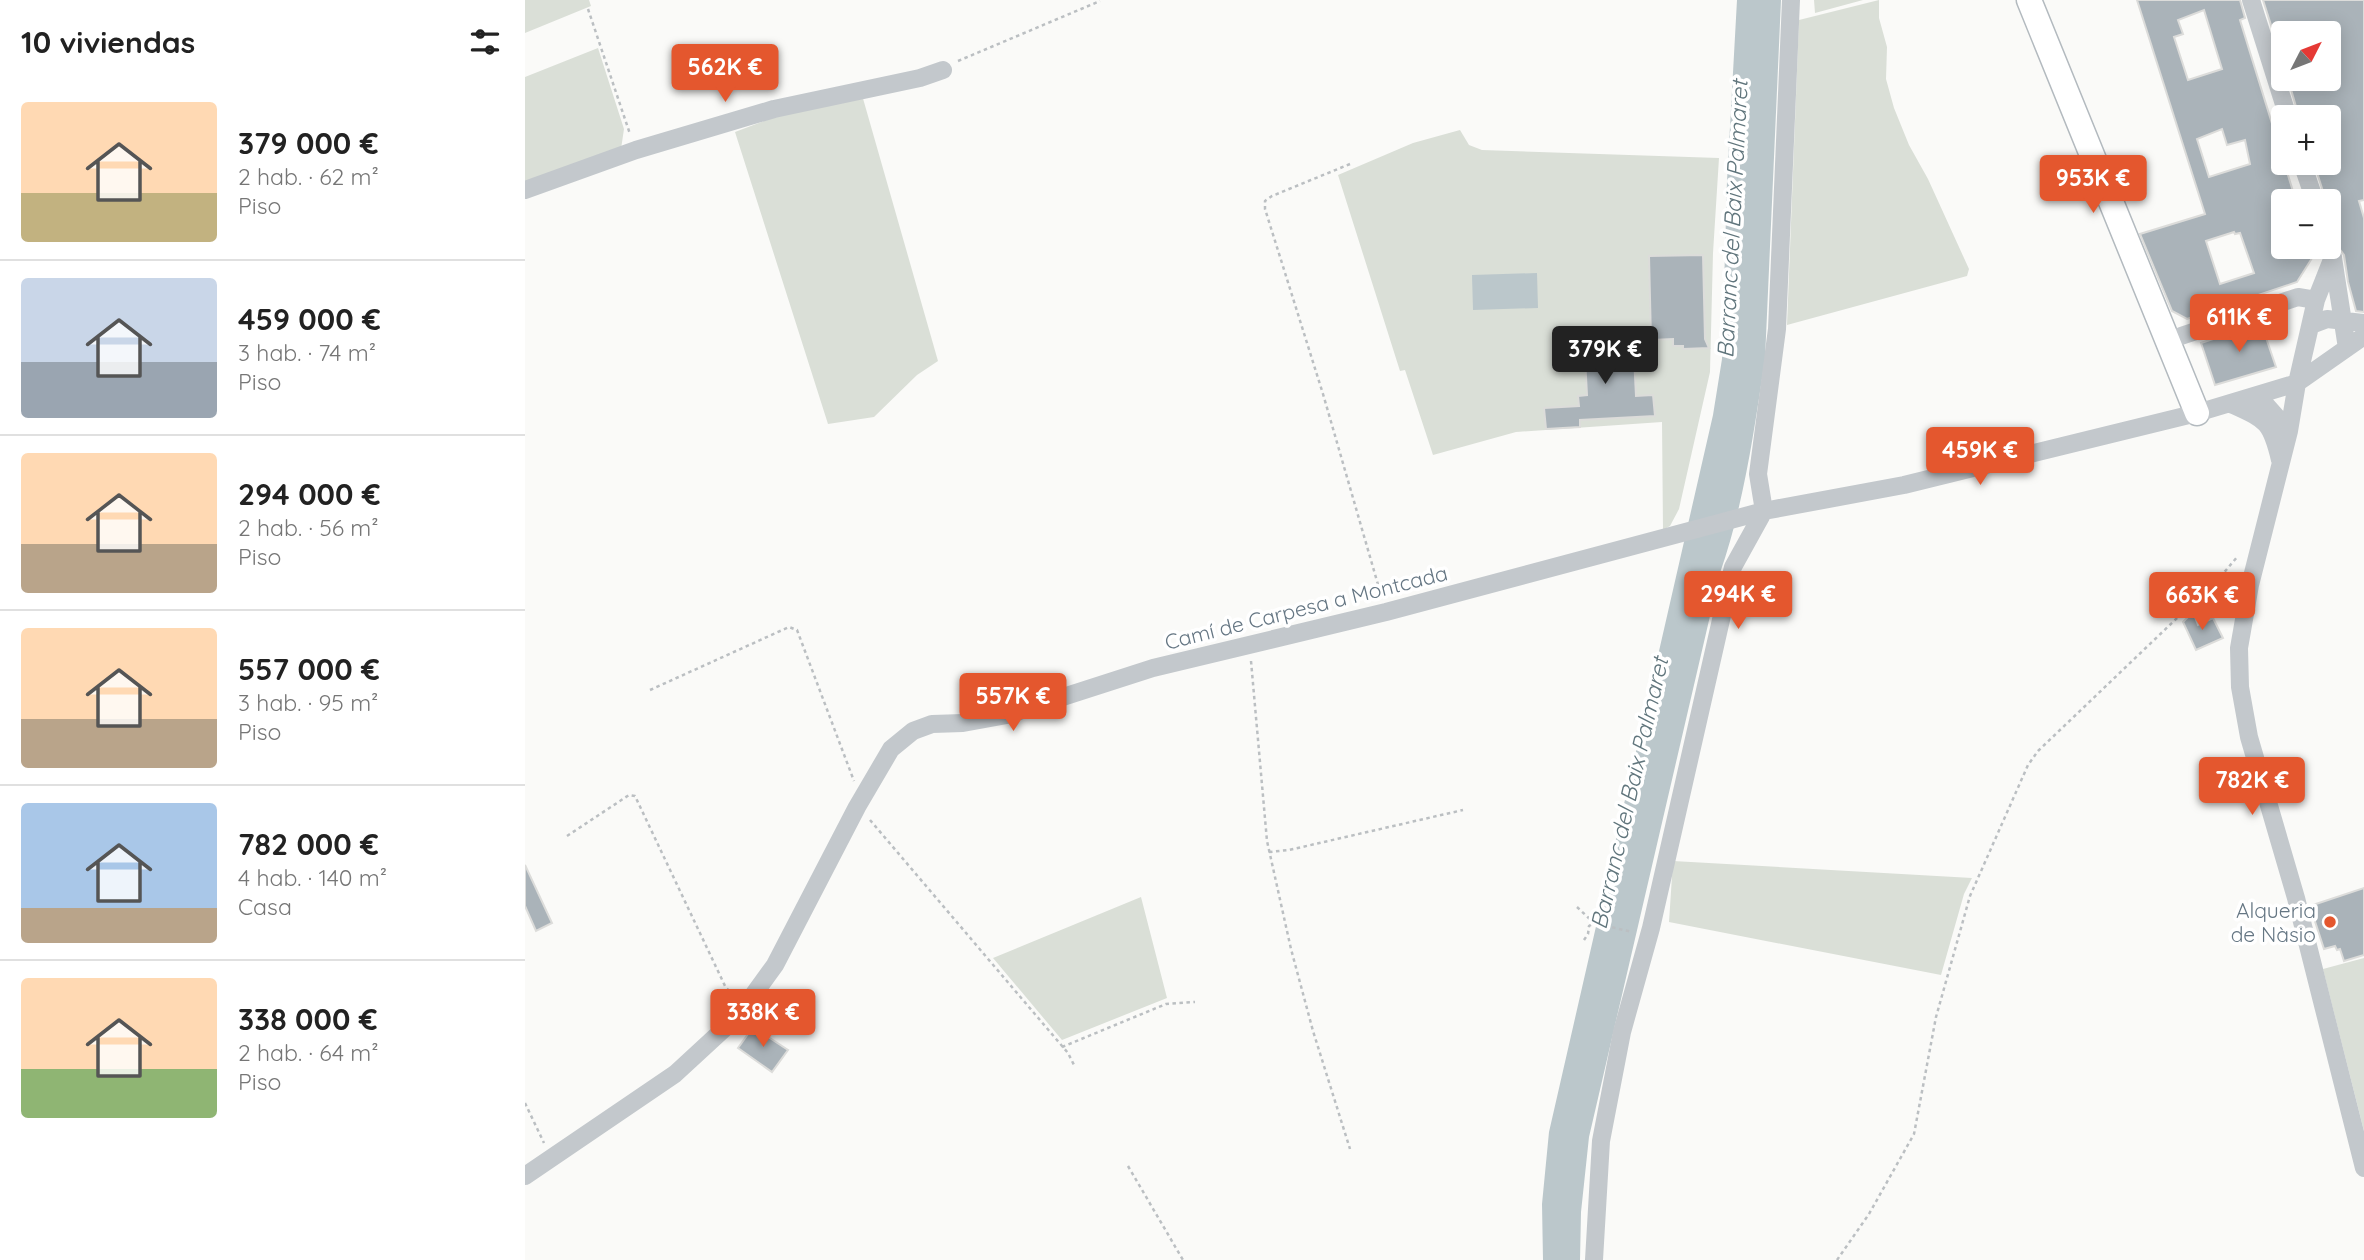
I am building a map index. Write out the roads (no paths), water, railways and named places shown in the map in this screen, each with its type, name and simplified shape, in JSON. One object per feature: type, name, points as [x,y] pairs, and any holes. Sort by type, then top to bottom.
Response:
[{"type":"street","points":[[1594,1260],[1601,1141],[1622,1032],[1649,936],[1733,567],[1758,512],[1758,474],[1777,329],[1791,0]]},
{"type":"street","points":[[2029,0],[2197,413]]},
{"type":"street","points":[[2251,0],[2284,105]]},
{"type":"street","points":[[525,190],[630,152],[774,109],[920,78],[943,70]]},
{"type":"street","points":[[2329,259],[2316,300],[2289,431],[2250,584],[2239,648],[2240,687],[2249,737],[2296,898],[2364,1168]]},
{"type":"street","points":[[2311,325],[2326,348],[2343,351],[2343,321],[2332,259]]},
{"type":"street","points":[[2181,336],[2298,297],[2316,300]]},
{"type":"street","points":[[2311,325],[2327,318],[2364,323]]},
{"type":"street","name":"Camí de Carpesa a Montcada","points":[[525,1177],[675,1074],[717,1038],[747,1005],[775,965],[859,803],[891,749],[913,731],[932,724],[963,723],[1007,715],[1153,668],[1386,612],[1758,512],[1904,485],[2231,404],[2267,403],[2364,336]]},
{"type":"street","points":[[2267,403],[2289,431]]},
{"type":"street","points":[[2231,404],[2267,403]]},
{"type":"street","points":[[2267,403],[2281,463]]},
{"type":"water","name":"Barranc del Baix Palmaret","points":[[1737,0],[1781,0],[1765,359],[1761,386],[1742,494],[1720,573],[1589,1137],[1581,1212],[1580,1260],[1543,1260],[1542,1204],[1549,1132],[1713,415],[1722,359],[1727,181]]},
{"type":"water","points":[[1537,273],[1538,308],[1473,310],[1472,275]]},
{"type":"place","name":"Alqueria de Nàsio","points":[[2330,922]]}]
